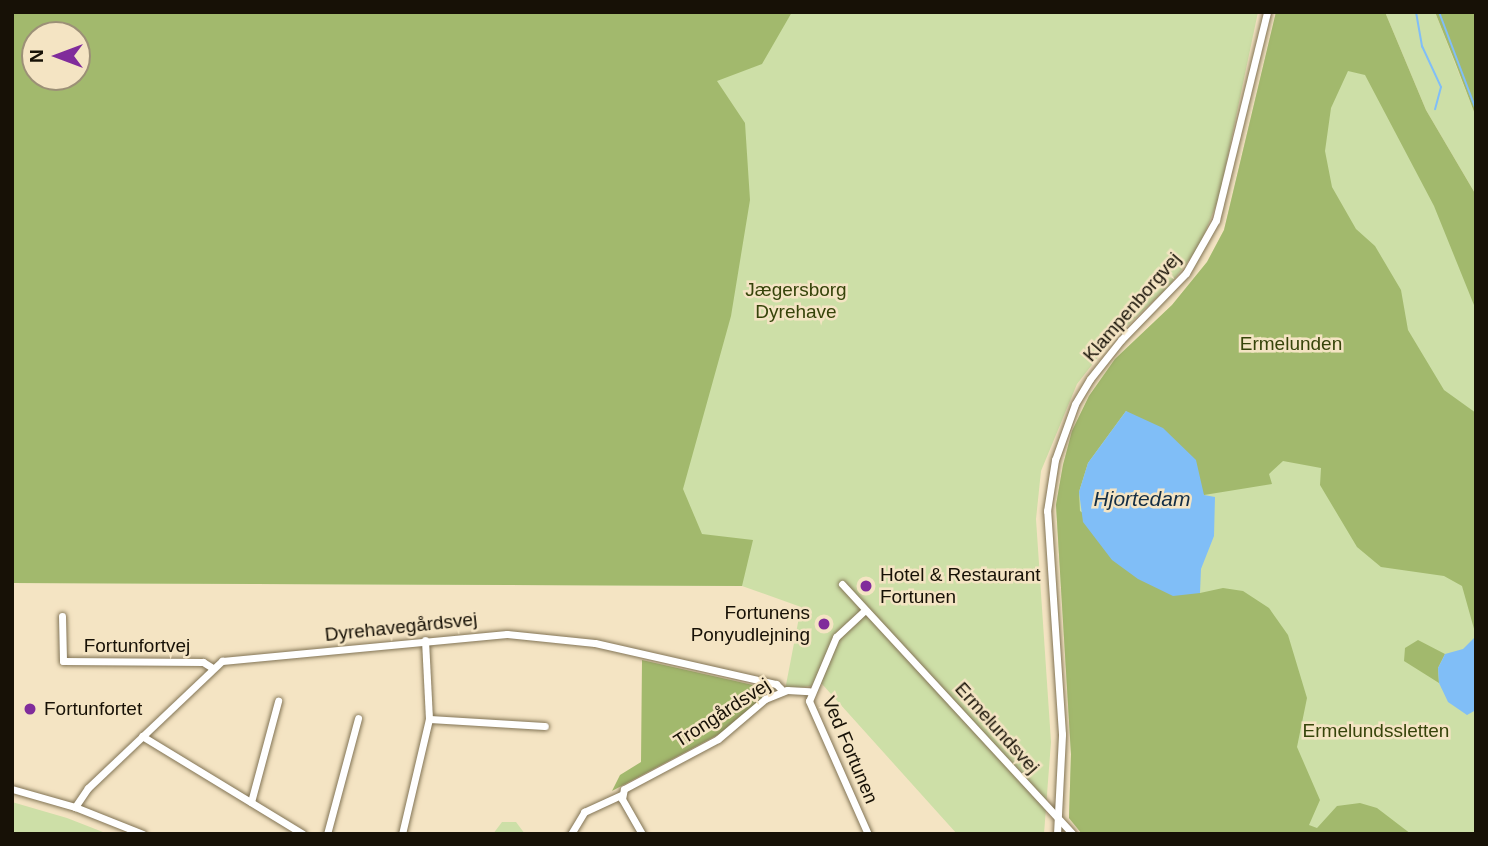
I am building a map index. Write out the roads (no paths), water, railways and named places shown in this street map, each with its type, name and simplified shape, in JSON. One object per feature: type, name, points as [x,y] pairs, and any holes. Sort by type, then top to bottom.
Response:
[{"type":"street","name":"Klampenborgvej","points":[[1057,834],[1062,734],[1048,511],[1055,460],[1075,404],[1090,379],[1121,340],[1186,273],[1216,220],[1267,12]]},
{"type":"street","points":[[842,584],[864,611]]},
{"type":"street","name":"Ermelundsvej","points":[[864,611],[1073,834]]},
{"type":"street","name":"Ved Fortunen","points":[[864,611],[842,629],[809,691],[811,709],[867,832]]},
{"type":"street","name":"Fortunfortvej","points":[[62,616],[63,661],[203,662],[211,667]]},
{"type":"street","name":"Dyrehavegårdsvej","points":[[211,667],[222,661],[495,634],[595,643],[776,684],[783,691]]},
{"type":"street","points":[[402,834],[429,719],[425,640]]},
{"type":"street","points":[[75,807],[88,788],[211,667]]},
{"type":"street","name":"Trongårdsvej","points":[[571,834],[584,812],[621,795],[718,739],[765,699],[783,691],[809,691]]},
{"type":"street","points":[[251,802],[278,701]]},
{"type":"street","points":[[327,834],[358,718]]},
{"type":"street","points":[[429,719],[545,726]]},
{"type":"street","points":[[142,736],[303,834]]},
{"type":"street","points":[[12,789],[75,807],[143,834]]},
{"type":"street","points":[[621,795],[642,834]]},
{"type":"street","points":[[858,834],[867,832]]},
{"type":"water","name":"Hjortedam","points":[[1126,411],[1163,428],[1196,460],[1204,495],[1215,497],[1214,536],[1201,569],[1200,593],[1173,596],[1138,579],[1112,560],[1083,522],[1079,492],[1088,463]]},
{"type":"water","points":[[1476,636],[1476,710],[1467,715],[1448,702],[1439,683],[1438,668],[1445,654],[1463,649]]},
{"type":"waterway","points":[[1416,12],[1422,46],[1441,87],[1435,109]]},
{"type":"waterway","points":[[1439,12],[1476,110]]},
{"type":"place","name":"Hotel & Restaurant Fortunen","points":[[866,586]]},
{"type":"place","name":"Fortunens Ponyudlejning","points":[[824,624]]},
{"type":"place","name":"Fortunfortet","points":[[30,709]]},
{"type":"park label","name":"Jægersborg Dyrehave","points":[[796,301]]},
{"type":"park label","name":"Ermelunden","points":[[1291,344]]},
{"type":"park label","name":"Ermelundssletten","points":[[1376,731]]}]
